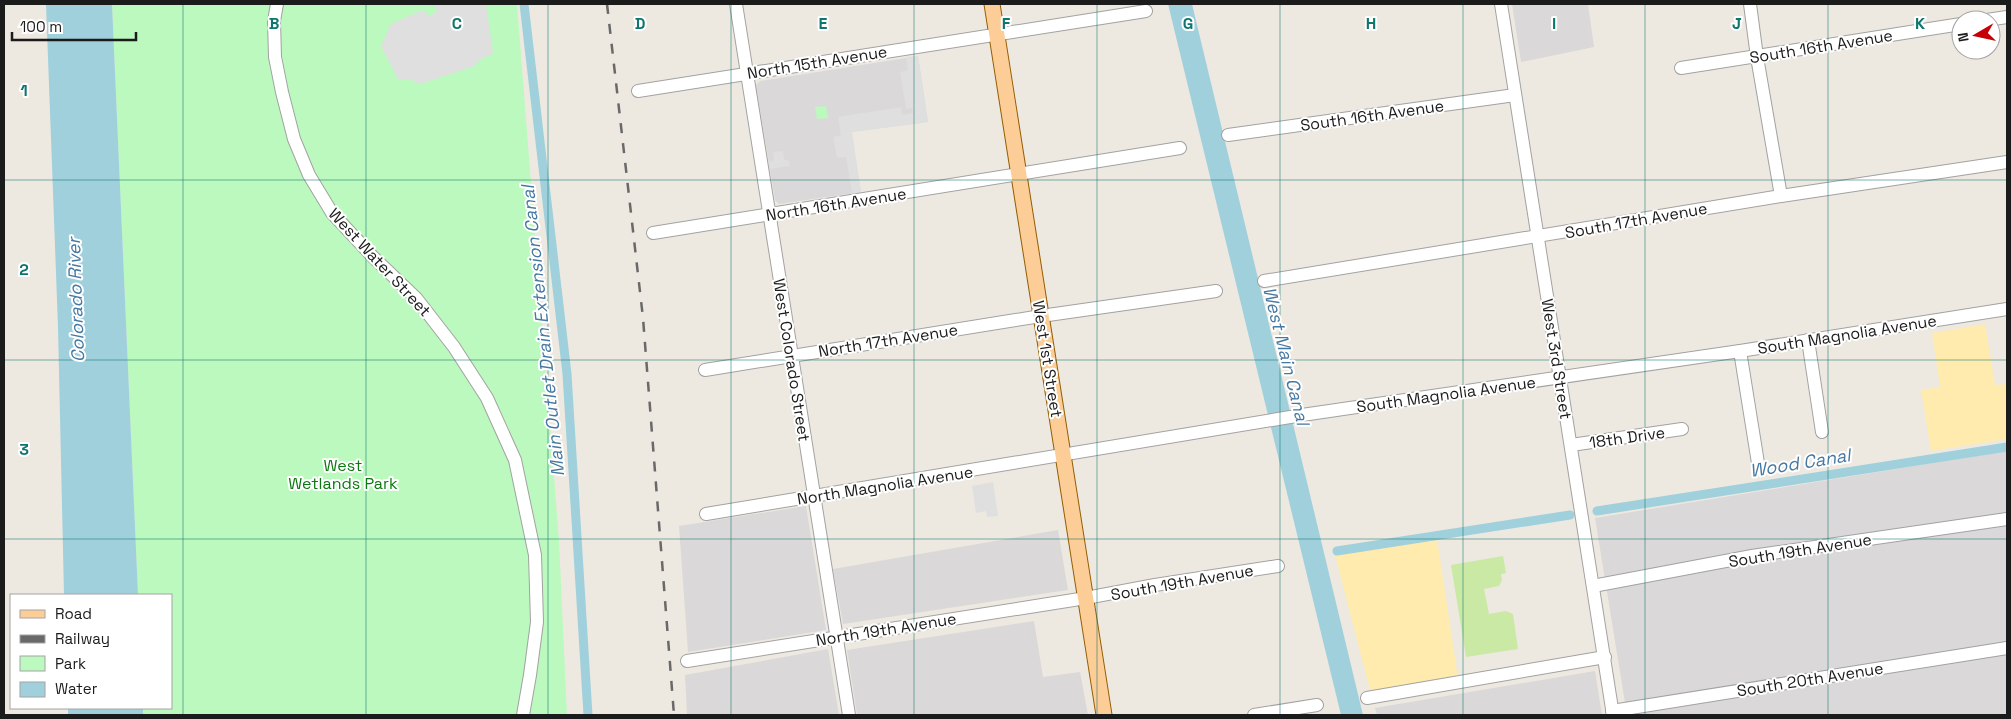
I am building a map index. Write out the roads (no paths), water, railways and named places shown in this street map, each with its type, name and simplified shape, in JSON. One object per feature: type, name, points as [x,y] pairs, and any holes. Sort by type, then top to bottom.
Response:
[{"type":"main road","name":"West 1st Street","points":[[992,4],[1104,715]]},
{"type":"street","name":"West Water Street","points":[[277,4],[274,21],[275,57],[278,75],[294,139],[309,175],[332,213],[373,257],[416,298],[454,346],[487,398],[515,460],[535,555],[537,622],[523,715]]},
{"type":"street","name":"West Colorado Street","points":[[736,4],[848,715]]},
{"type":"street","name":"West 3rd Street","points":[[1500,4],[1613,713]]},
{"type":"street","points":[[1750,4],[1781,196]]},
{"type":"street","points":[[2005,4],[2007,16]]},
{"type":"street","name":"North 15th Avenue","points":[[638,91],[746,72],[1146,11]]},
{"type":"street","name":"South 16th Avenue","points":[[1681,68],[1951,26]]},
{"type":"street","name":"South 16th Avenue","points":[[1228,135],[1515,95]]},
{"type":"street","points":[[1019,175],[1180,148]]},
{"type":"street","name":"South 17th Avenue","points":[[1264,281],[1781,196],[2007,162]]},
{"type":"street","name":"North 16th Avenue","points":[[652,233],[1019,175]]},
{"type":"street","points":[[1041,316],[1216,291]]},
{"type":"street","name":"South Magnolia Avenue","points":[[1063,456],[1292,417],[1740,351],[2007,309]]},
{"type":"street","name":"North 17th Avenue","points":[[706,370],[1041,316]]},
{"type":"street","points":[[1808,340],[1822,432]]},
{"type":"street","points":[[1740,351],[1758,462]]},
{"type":"street","name":"18th Drive","points":[[1571,445],[1682,429]]},
{"type":"street","name":"North Magnolia Avenue","points":[[706,514],[1063,456]]},
{"type":"street","name":"South 19th Avenue","points":[[1594,586],[1752,556],[2007,519]]},
{"type":"street","name":"South 19th Avenue","points":[[1086,598],[1278,566]]},
{"type":"street","name":"North 19th Avenue","points":[[687,661],[1086,598]]},
{"type":"street","name":"South 20th Avenue","points":[[1613,713],[2007,648]]},
{"type":"street","points":[[1367,698],[1605,657]]},
{"type":"street","points":[[1254,715],[1317,705]]},
{"type":"water","name":"Colorado River","points":[[46,4],[112,4],[138,594],[64,594],[58,327]]},
{"type":"water","points":[[1168,4],[1192,4],[1363,715],[1341,715]]},
{"type":"water","points":[[68,709],[143,709],[143,715],[68,715]]},
{"type":"waterway","name":"Main Outlet Drain Extension Canal","points":[[524,4],[567,374],[588,715]]},
{"type":"waterway","name":"Wood Canal","points":[[1597,511],[2007,447]]},
{"type":"waterway","name":"Wood Canal","points":[[1337,551],[1570,515]]},
{"type":"railway","points":[[607,4],[643,318],[674,715]]},
{"type":"water label","name":"West Main Canal","points":[[1286,356]]},
{"type":"park label","name":"West Wetlands Park","points":[[343,474]]}]
